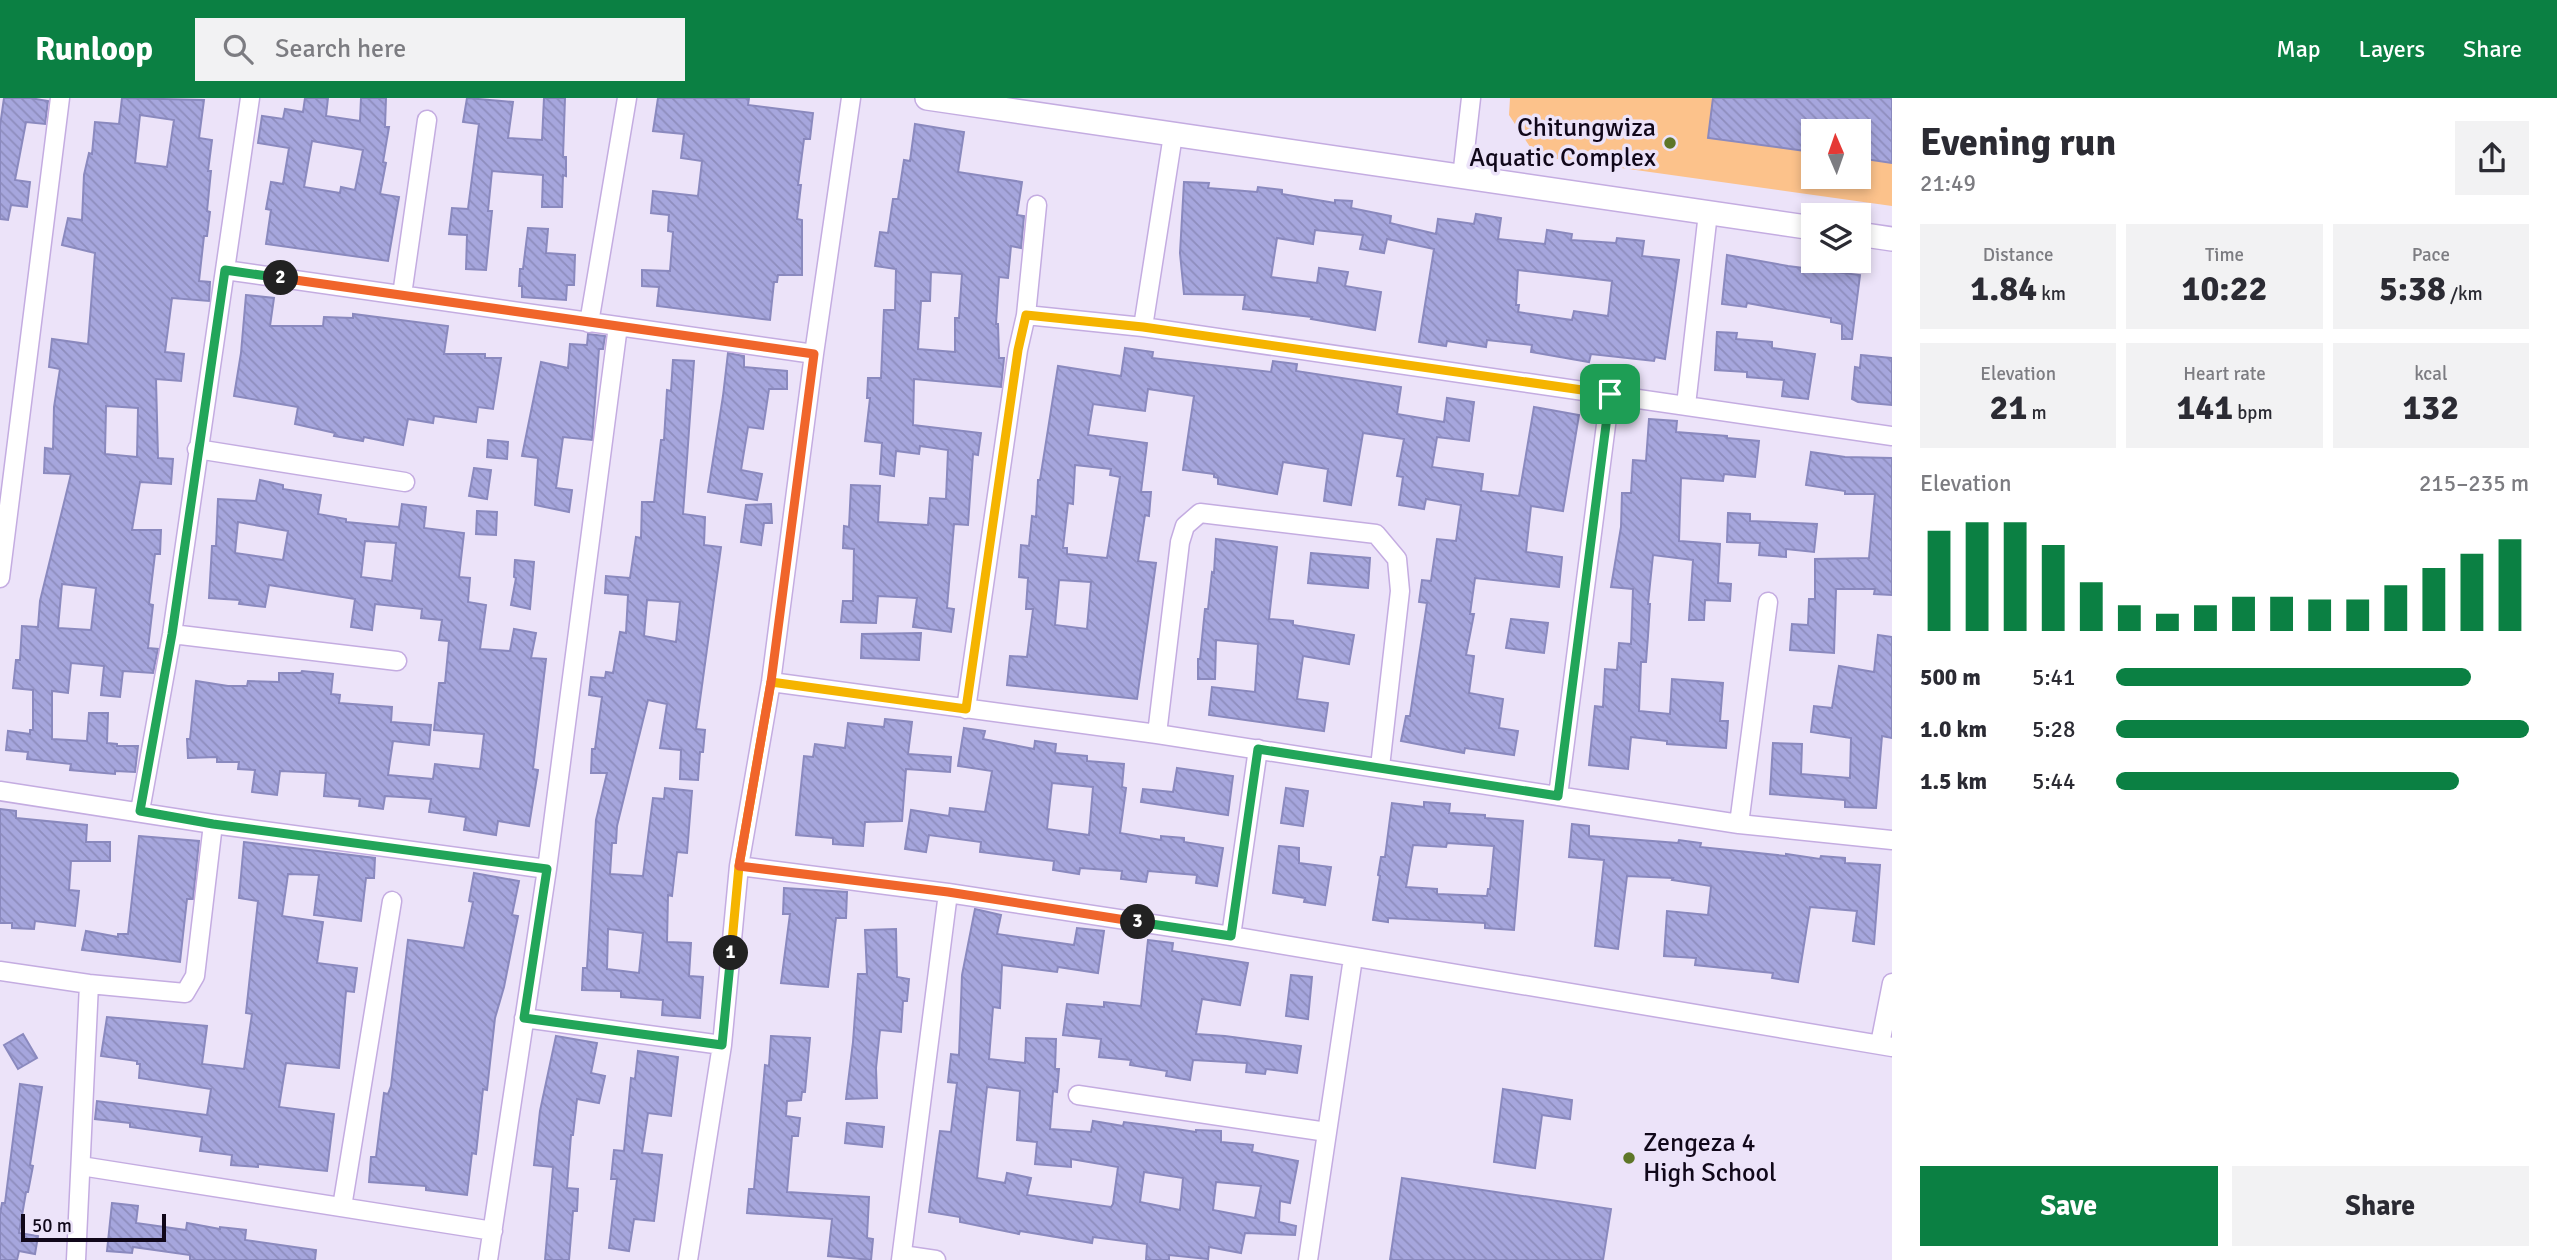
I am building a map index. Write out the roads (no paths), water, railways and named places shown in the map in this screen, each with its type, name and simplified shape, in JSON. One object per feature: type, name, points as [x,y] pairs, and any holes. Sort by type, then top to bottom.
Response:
[{"type":"street","points":[[0,578],[60,98]]},
{"type":"street","points":[[140,811],[172,634],[250,98]]},
{"type":"street","points":[[589,323],[626,98]]},
{"type":"street","points":[[688,1260],[722,1045],[739,866],[771,682],[851,98]]},
{"type":"street","points":[[927,98],[1801,226]]},
{"type":"street","points":[[1462,177],[1471,98]]},
{"type":"street","points":[[402,295],[426,120]]},
{"type":"street","points":[[1143,327],[1173,135]]},
{"type":"street","points":[[966,709],[1016,363],[1026,315],[1037,205]]},
{"type":"street","points":[[1686,405],[1708,213]]},
{"type":"street","points":[[1871,236],[1892,239]]},
{"type":"street","points":[[225,270],[814,354]]},
{"type":"street","points":[[1026,315],[1143,327],[1892,436]]},
{"type":"street","points":[[488,1260],[547,869],[618,326]]},
{"type":"street","points":[[1558,796],[1610,394]]},
{"type":"street","points":[[197,449],[405,482]]},
{"type":"street","points":[[1157,734],[1180,542],[1185,526],[1200,513],[1376,534],[1397,559],[1400,591],[1380,767]]},
{"type":"street","points":[[1739,824],[1768,602]]},
{"type":"street","points":[[172,634],[397,661]]},
{"type":"street","points":[[771,682],[1157,734],[1739,824],[1892,841]]},
{"type":"street","points":[[1231,936],[1258,749]]},
{"type":"street","points":[[0,791],[213,824],[547,869]]},
{"type":"street","points":[[0,971],[89,984],[185,993],[195,976],[213,824]]},
{"type":"street","points":[[739,866],[948,892],[1231,936],[1886,1045],[1892,982]]},
{"type":"street","points":[[936,1260],[901,1258],[948,892]]},
{"type":"street","points":[[342,1207],[392,901]]},
{"type":"street","points":[[1308,1260],[1353,958]]},
{"type":"street","points":[[76,1260],[89,984]]},
{"type":"street","points":[[524,1018],[722,1045]]},
{"type":"street","points":[[1078,1095],[1327,1132]]},
{"type":"street","points":[[82,1166],[493,1231]]},
{"type":"place","name":"Chitungwiza Aquatic Complex","points":[[1670,143]]},
{"type":"place","name":"Zengeza 4 High School","points":[[1629,1158]]}]
